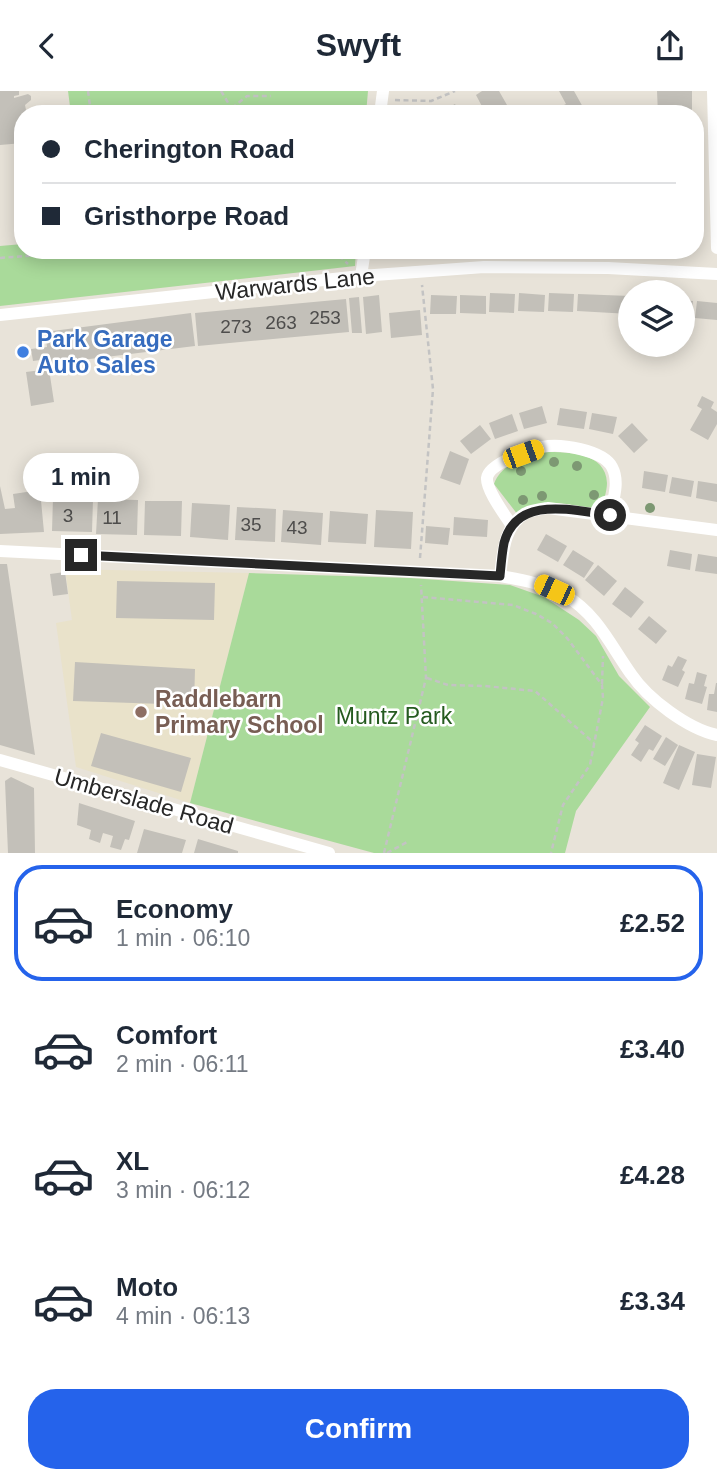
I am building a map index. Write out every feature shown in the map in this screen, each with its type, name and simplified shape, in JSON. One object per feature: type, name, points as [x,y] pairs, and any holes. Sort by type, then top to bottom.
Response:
[{"type":"street","points":[[713,91],[717,248]]},
{"type":"street","points":[[361,276],[364,259]]},
{"type":"street","name":"Warwards Lane","points":[[0,316],[361,276],[484,267],[608,268],[717,274]]},
{"type":"street","points":[[512,526],[490,489],[487,480],[489,473],[502,462],[544,447],[575,448],[603,457],[612,467],[617,484],[610,515]]},
{"type":"street","points":[[500,576],[505,541],[512,526],[526,513],[548,507],[717,530]]},
{"type":"street","points":[[0,551],[500,576],[540,583],[568,597],[605,632],[631,675],[674,716],[707,733],[717,735]]},
{"type":"street","name":"Umberslade Road","points":[[0,760],[329,853]]},
{"type":"path","points":[[382,95],[431,101],[456,91]]},
{"type":"path","points":[[237,105],[247,96],[271,96]]},
{"type":"path","points":[[386,853],[426,678],[424,597],[419,572],[433,389],[422,282]]},
{"type":"path","points":[[424,597],[513,605],[552,623],[582,655],[601,685],[603,698],[590,765],[563,804],[551,853]]},
{"type":"path","points":[[426,678],[449,685],[485,685],[535,691],[594,743]]},
{"type":"path","points":[[386,853],[409,841]]},
{"type":"shaded area","name":"Raddlebarn Primary School","points":[[65,569],[249,573],[190,803],[76,767],[56,623],[72,620]]},
{"type":"green space","points":[[68,91],[368,91],[367,105],[70,105]]},
{"type":"green space","points":[[14,245],[14,259],[355,259],[355,266],[0,306],[0,246]]},
{"type":"green space","points":[[545,452],[584,456],[600,465],[607,483],[602,510],[547,503],[527,509],[518,515],[494,484],[508,466]]},
{"type":"green space","name":"Muntz Park","points":[[249,573],[410,578],[510,585],[544,597],[579,620],[596,636],[619,676],[650,707],[576,811],[565,853],[374,853],[190,803]]},
{"type":"building","points":[[0,91],[19,91],[19,95],[14,98],[28,94],[31,100],[25,105],[14,105],[14,144],[0,145]]},
{"type":"building","points":[[482,91],[499,91],[507,105],[481,105],[476,95]]},
{"type":"building","points":[[559,91],[574,91],[582,105],[564,105],[566,104]]},
{"type":"building","points":[[657,91],[692,91],[692,105],[658,105]]},
{"type":"building","points":[[490,293],[515,294],[514,313],[489,312]]},
{"type":"building","points":[[519,293],[545,295],[544,312],[518,311]]},
{"type":"building","points":[[549,293],[574,294],[573,312],[548,311]]},
{"type":"building","points":[[578,294],[618,296],[618,313],[577,311]]},
{"type":"building","points":[[379,295],[382,332],[366,334],[363,297]]},
{"type":"building","points":[[431,295],[457,296],[456,314],[430,314]]},
{"type":"building","points":[[460,295],[486,296],[486,314],[460,313]]},
{"type":"building","points":[[359,297],[362,333],[352,333],[349,298]]},
{"type":"building","points":[[346,299],[349,332],[198,346],[195,313]]},
{"type":"building","points":[[697,301],[717,303],[717,320],[695,318]]},
{"type":"building","points":[[420,310],[422,335],[391,338],[389,313]]},
{"type":"building","points":[[191,313],[195,346],[49,364],[48,359],[33,361],[31,349],[47,347],[45,332]]},
{"type":"building","points":[[49,369],[54,402],[31,406],[26,372]]},
{"type":"building","points":[[702,396],[714,402],[711,408],[717,412],[717,424],[708,440],[690,430],[702,409],[697,406]]},
{"type":"building","points":[[542,406],[547,423],[524,429],[519,413]]},
{"type":"building","points":[[560,408],[587,412],[584,429],[557,425]]},
{"type":"building","points":[[592,413],[617,417],[613,434],[589,429]]},
{"type":"building","points":[[512,414],[518,431],[495,439],[489,423]]},
{"type":"building","points":[[632,423],[648,440],[634,453],[618,436]]},
{"type":"building","points":[[480,425],[491,439],[471,454],[460,441]]},
{"type":"building","points":[[450,451],[469,459],[460,485],[440,478]]},
{"type":"building","points":[[644,471],[668,475],[665,492],[642,488]]},
{"type":"building","points":[[672,477],[694,481],[691,497],[669,493]]},
{"type":"building","points":[[698,481],[717,484],[717,502],[696,498]]},
{"type":"building","points":[[0,486],[5,509],[15,508],[13,494],[40,490],[44,532],[0,534]]},
{"type":"building","points":[[53,498],[93,499],[92,532],[52,531]]},
{"type":"building","points":[[98,499],[138,500],[137,535],[96,534]]},
{"type":"building","points":[[145,501],[182,501],[181,536],[144,535]]},
{"type":"building","points":[[192,503],[230,505],[228,540],[190,537]]},
{"type":"building","points":[[237,507],[276,509],[275,542],[235,540]]},
{"type":"building","points":[[283,510],[323,513],[321,545],[281,542]]},
{"type":"building","points":[[376,510],[413,512],[411,549],[374,547]]},
{"type":"building","points":[[330,511],[368,514],[366,544],[328,542]]},
{"type":"building","points":[[454,517],[488,520],[487,537],[453,535]]},
{"type":"building","points":[[426,526],[450,528],[448,545],[425,543]]},
{"type":"building","points":[[546,534],[567,546],[558,562],[537,550]]},
{"type":"building","points":[[573,550],[594,563],[584,578],[563,565]]},
{"type":"building","points":[[670,550],[692,554],[690,570],[667,566]]},
{"type":"building","points":[[698,554],[717,557],[717,574],[695,571]]},
{"type":"building","points":[[0,564],[7,564],[35,755],[0,745]]},
{"type":"building","points":[[598,565],[617,581],[604,596],[585,580]]},
{"type":"building","points":[[65,572],[68,594],[53,596],[50,574]]},
{"type":"building","points":[[117,581],[215,583],[214,620],[116,618]]},
{"type":"building","points":[[625,587],[644,602],[631,618],[612,604]]},
{"type":"building","points":[[649,616],[667,631],[656,644],[638,629]]},
{"type":"building","points":[[678,656],[687,660],[678,687],[662,680],[668,665],[672,667]]},
{"type":"building","points":[[75,662],[195,669],[194,705],[73,701]]},
{"type":"building","points":[[697,672],[707,675],[702,704],[685,699],[689,683],[694,684]]},
{"type":"building","points":[[716,683],[717,712],[707,710],[709,694],[714,694]]},
{"type":"building","points":[[645,725],[662,736],[653,751],[649,749],[641,762],[631,755],[639,743],[635,740]]},
{"type":"building","points":[[101,733],[191,758],[181,792],[91,766]]},
{"type":"building","points":[[666,737],[678,745],[665,766],[653,759]]},
{"type":"building","points":[[679,745],[695,752],[679,790],[663,783]]},
{"type":"building","points":[[697,754],[716,757],[711,788],[692,785]]},
{"type":"building","points":[[11,777],[34,788],[35,853],[8,853],[5,781]]},
{"type":"building","points":[[79,803],[135,821],[129,840],[125,839],[121,850],[110,847],[113,836],[103,833],[100,843],[89,839],[91,830],[77,825]]},
{"type":"building","points":[[144,829],[186,840],[182,853],[137,853]]},
{"type":"building","points":[[198,839],[238,851],[238,853],[194,853]]},
{"type":"place","name":"Park Garage Auto Sales","points":[[23,352]]},
{"type":"place","name":"Raddlebarn Primary School","points":[[141,712]]},
{"type":"route","points":[[81,555],[500,576],[505,541],[512,526],[526,513],[548,507],[610,515]]}]
